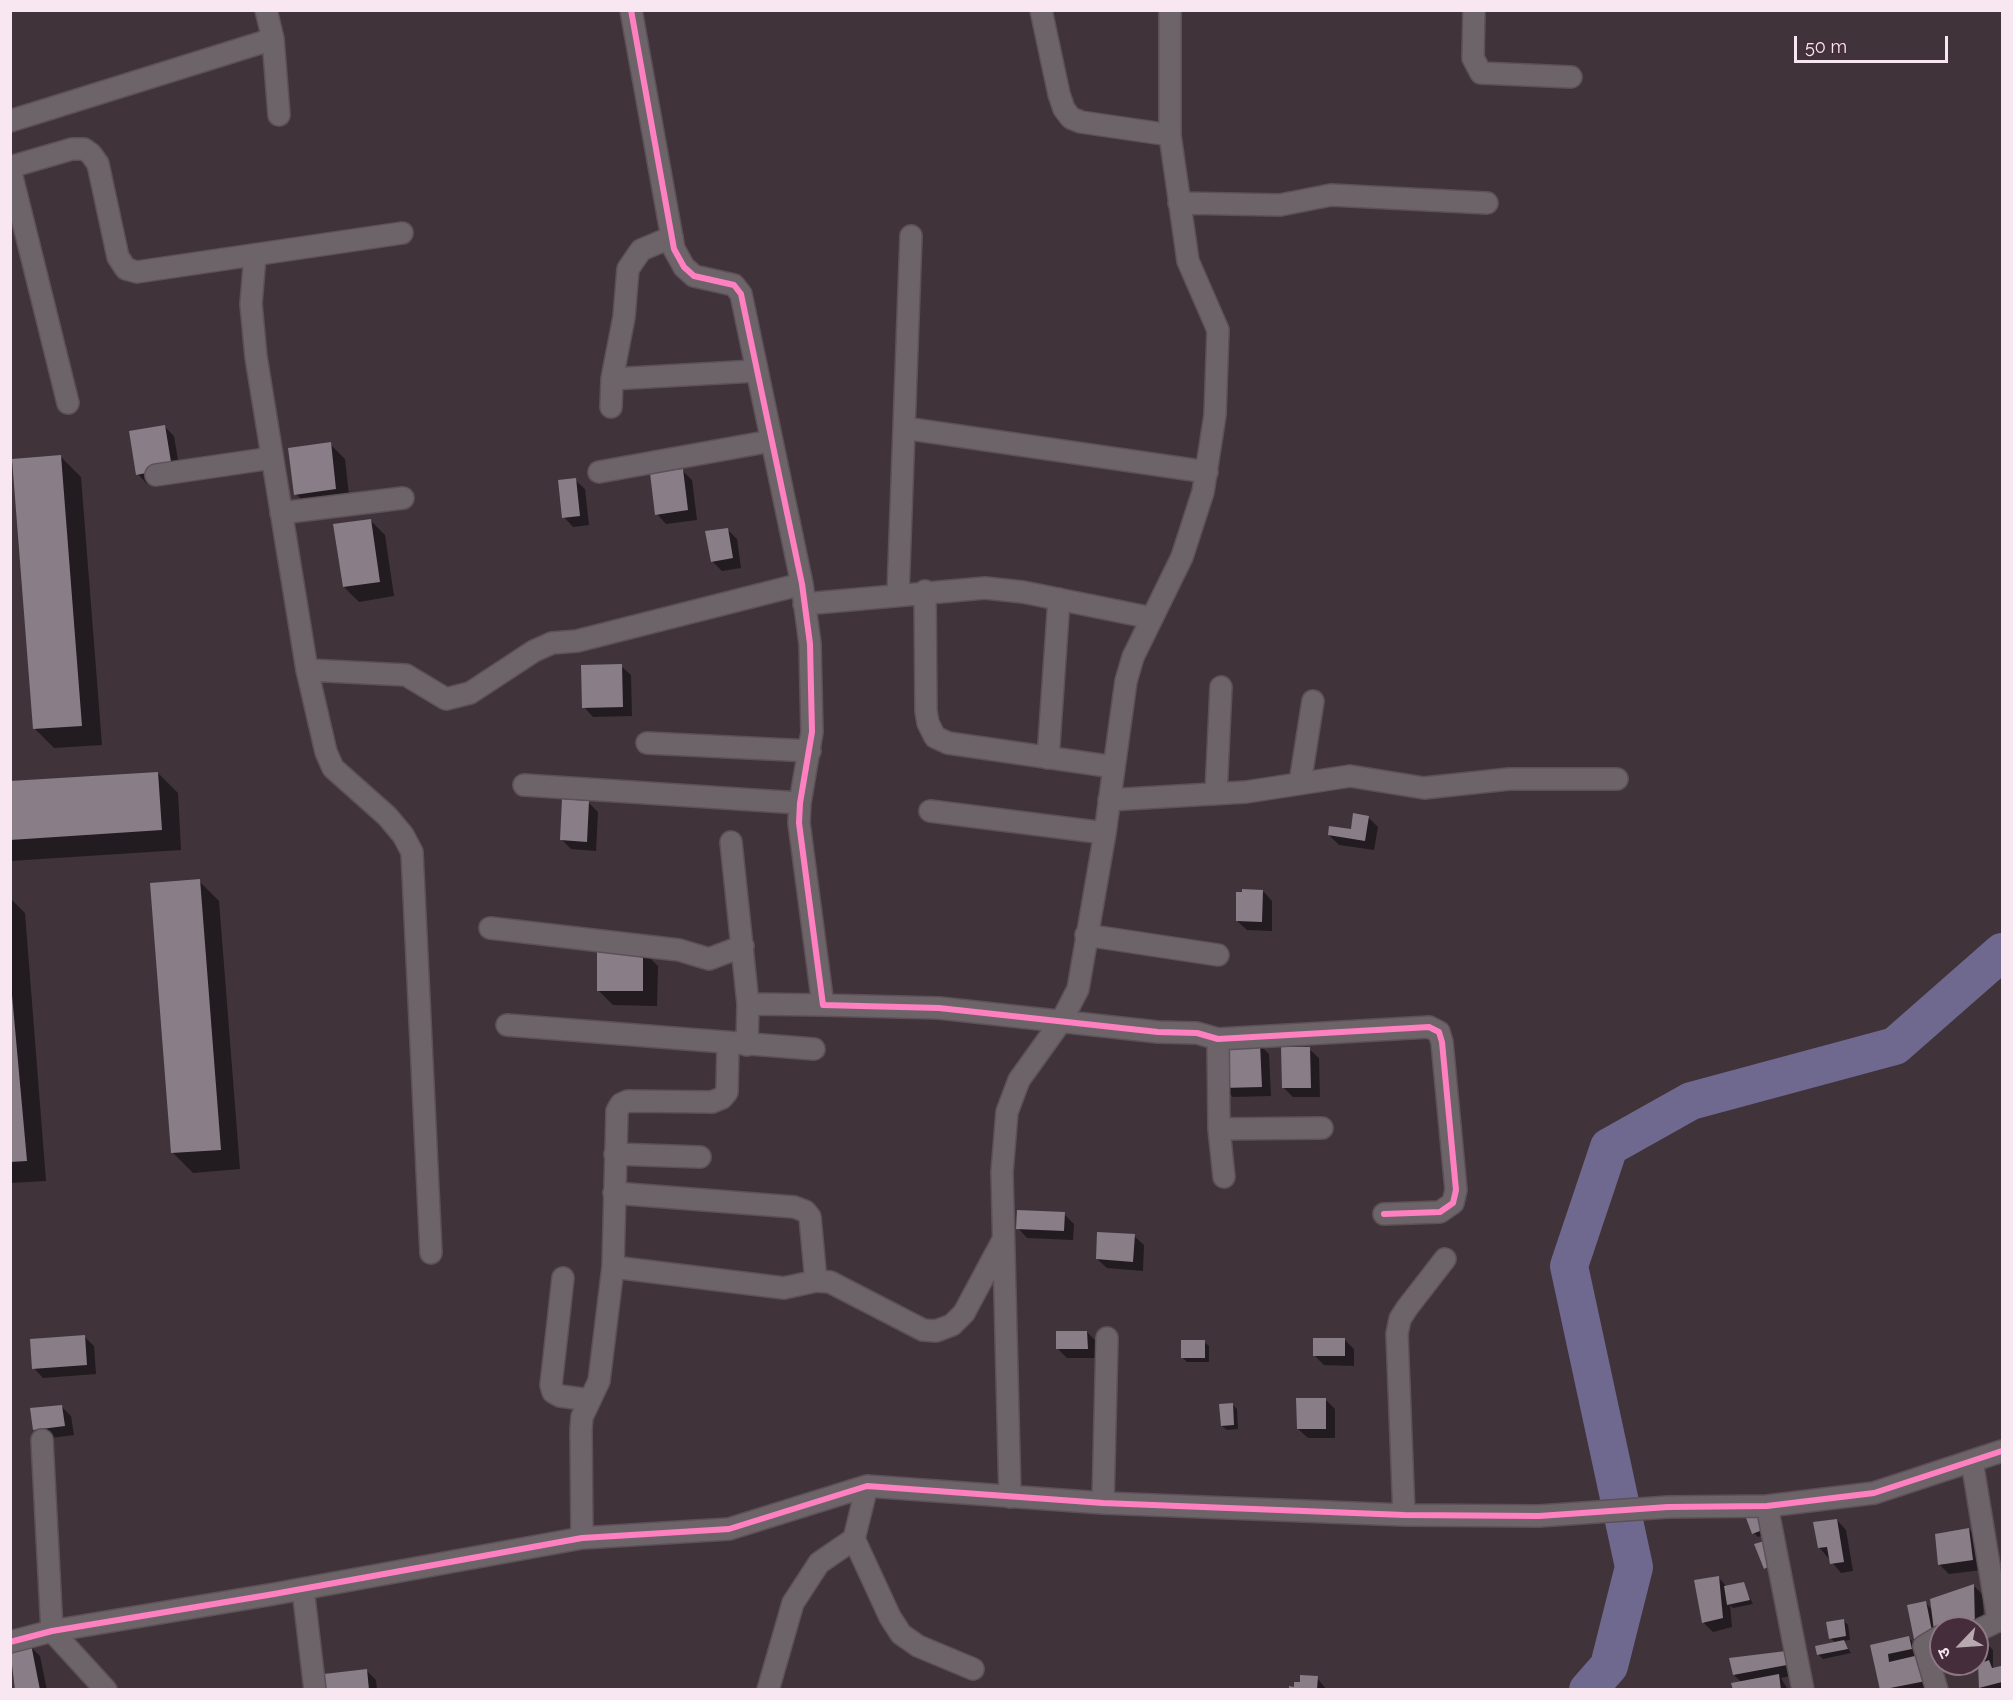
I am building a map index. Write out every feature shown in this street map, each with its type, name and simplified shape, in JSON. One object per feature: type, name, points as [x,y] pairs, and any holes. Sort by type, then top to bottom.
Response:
[{"type":"street","points":[[266,10],[273,39],[279,115]]},
{"type":"street","points":[[631,10],[674,249],[684,267],[694,276],[724,281],[734,285],[741,294],[755,371],[803,594],[810,644],[810,751],[800,803],[801,839],[823,1005]]},
{"type":"street","points":[[1041,10],[1059,94],[1064,109],[1071,118],[1081,122],[1170,135]]},
{"type":"street","points":[[1010,1497],[1003,1239],[1003,1138],[1007,1112],[1018,1080],[1062,1020],[1077,989],[1105,832],[1126,681],[1133,657],[1182,557],[1207,472],[1215,415],[1218,330],[1214,314],[1188,261],[1170,135],[1170,10]]},
{"type":"street","points":[[1474,10],[1473,58],[1481,73],[1571,77]]},
{"type":"street","points":[[10,121],[273,39]]},
{"type":"street","points":[[68,404],[10,168],[72,149],[84,149],[92,154],[98,164],[118,257],[126,269],[147,272],[402,233]]},
{"type":"street","points":[[1179,203],[1280,205],[1331,195],[1487,203]]},
{"type":"street","points":[[898,594],[911,236]]},
{"type":"street","points":[[611,407],[612,379],[624,317],[628,269],[641,250],[672,237]]},
{"type":"street","points":[[255,256],[251,304],[272,458],[307,670],[326,752],[333,768],[387,816],[403,835],[412,852],[432,1253]]},
{"type":"street","points":[[612,379],[755,371]]},
{"type":"street","points":[[904,428],[1207,472]]},
{"type":"street","points":[[599,472],[771,441]]},
{"type":"street","points":[[156,475],[272,458]]},
{"type":"street","points":[[281,513],[403,498]]},
{"type":"street","points":[[307,670],[406,675],[446,699],[470,693],[552,643],[577,641],[803,594],[898,594],[985,588],[1023,591],[1152,618]]},
{"type":"street","points":[[926,591],[926,711],[928,723],[935,736],[948,743],[1114,768]]},
{"type":"street","points":[[1048,758],[1059,599]]},
{"type":"street","points":[[1216,794],[1221,687]]},
{"type":"street","points":[[1300,783],[1313,701]]},
{"type":"street","points":[[647,743],[810,751]]},
{"type":"street","points":[[1109,800],[1216,794],[1350,776],[1424,788],[1509,779],[1617,779]]},
{"type":"street","points":[[524,785],[800,803]]},
{"type":"street","points":[[930,811],[1105,832]]},
{"type":"street","points":[[582,1538],[581,1429],[582,1417],[599,1381],[614,1268],[617,1111],[621,1104],[628,1101],[712,1102],[722,1098],[727,1092],[748,1004],[731,842]]},
{"type":"street","points":[[490,928],[679,950],[709,959],[743,946]]},
{"type":"street","points":[[1086,935],[1218,955]]},
{"type":"street","points":[[748,1004],[899,1005],[1197,1034],[1218,1039],[1429,1027],[1439,1032],[1442,1042],[1456,1190],[1453,1203],[1440,1212],[1384,1214]]},
{"type":"street","points":[[507,1025],[814,1049]]},
{"type":"street","points":[[1218,1039],[1219,1129],[1224,1177]]},
{"type":"street","points":[[1219,1129],[1322,1128]]},
{"type":"street","points":[[615,1154],[700,1157]]},
{"type":"street","points":[[614,1193],[794,1208],[805,1211],[810,1217],[816,1281]]},
{"type":"street","points":[[614,1268],[784,1288],[816,1281],[830,1282],[923,1330],[936,1331],[952,1325],[964,1313],[1003,1239]]},
{"type":"street","points":[[1404,1515],[1397,1334],[1400,1319],[1407,1308],[1445,1259]]},
{"type":"street","points":[[563,1278],[551,1385],[553,1392],[560,1396],[590,1400]]},
{"type":"street","points":[[1103,1503],[1107,1338]]},
{"type":"street","points":[[42,1440],[52,1631],[106,1689]]},
{"type":"street","points":[[10,1642],[52,1631],[303,1589],[582,1538],[729,1529],[867,1486],[1103,1503],[1404,1515],[1539,1516],[1668,1507],[1767,1506],[1874,1493],[2002,1451]]},
{"type":"street","points":[[1972,1461],[2000,1620]]},
{"type":"street","points":[[867,1486],[854,1539],[890,1617],[901,1634],[918,1646],[973,1669]]},
{"type":"street","points":[[1767,1506],[1803,1689]]},
{"type":"street","points":[[768,1689],[793,1603],[819,1563],[854,1539]]},
{"type":"street","points":[[303,1589],[315,1689]]},
{"type":"street","points":[[1929,1643],[1924,1646],[1929,1663]]},
{"type":"building","points":[[165,425],[172,468],[136,475],[129,431]]},
{"type":"building","points":[[331,442],[336,489],[294,495],[288,448]]},
{"type":"building","points":[[61,455],[82,726],[33,729],[12,459]]},
{"type":"building","points":[[683,469],[688,510],[655,515],[650,473]]},
{"type":"building","points":[[576,478],[580,516],[562,518],[558,480]]},
{"type":"building","points":[[371,519],[380,582],[343,587],[333,524]]},
{"type":"building","points":[[728,528],[733,558],[711,562],[705,531]]},
{"type":"building","points":[[622,664],[623,707],[582,708],[581,665]]},
{"type":"building","points":[[158,772],[162,830],[10,840],[10,781]]},
{"type":"building","points":[[562,799],[589,801],[587,842],[560,840]]},
{"type":"building","points":[[1353,813],[1369,816],[1365,841],[1328,835],[1329,826],[1351,829]]},
{"type":"building","points":[[200,879],[221,1150],[171,1153],[150,883]]},
{"type":"building","points":[[1242,889],[1263,890],[1262,922],[1236,921],[1236,892],[1242,892]]},
{"type":"building","points":[[597,949],[643,949],[643,991],[597,991]]},
{"type":"building","points":[[10,973],[27,1161],[10,1162]]},
{"type":"building","points":[[1260,1043],[1262,1087],[1222,1088],[1220,1045]]},
{"type":"building","points":[[1281,1047],[1310,1047],[1311,1088],[1282,1088]]},
{"type":"building","points":[[1017,1210],[1065,1212],[1064,1231],[1016,1229]]},
{"type":"building","points":[[1097,1232],[1135,1234],[1133,1262],[1096,1259]]},
{"type":"building","points":[[1056,1331],[1087,1331],[1088,1349],[1056,1349]]},
{"type":"building","points":[[85,1335],[87,1365],[32,1369],[30,1339]]},
{"type":"building","points":[[1313,1338],[1345,1338],[1345,1356],[1313,1356]]},
{"type":"building","points":[[1181,1340],[1205,1340],[1205,1358],[1181,1358]]},
{"type":"building","points":[[1296,1398],[1326,1398],[1326,1429],[1297,1429]]},
{"type":"building","points":[[1233,1403],[1234,1425],[1221,1426],[1219,1404]]},
{"type":"building","points":[[62,1405],[65,1426],[33,1430],[30,1408]]},
{"type":"building","points":[[1761,1512],[1768,1528],[1752,1534],[1745,1515]]},
{"type":"building","points":[[1837,1519],[1844,1562],[1830,1564],[1827,1547],[1818,1548],[1813,1522]]},
{"type":"building","points":[[1969,1528],[1973,1560],[1938,1565],[1935,1534]]},
{"type":"building","points":[[1768,1540],[1775,1563],[1764,1569],[1754,1544]]},
{"type":"building","points":[[1719,1576],[1723,1618],[1702,1623],[1694,1580]]},
{"type":"building","points":[[1744,1582],[1750,1600],[1727,1605],[1724,1586]]},
{"type":"building","points":[[1974,1584],[1975,1616],[1932,1616],[1930,1599]]},
{"type":"building","points":[[1926,1601],[1929,1637],[1914,1639],[1907,1605]]},
{"type":"building","points":[[1844,1619],[1846,1636],[1829,1639],[1826,1622]]},
{"type":"building","points":[[1909,1636],[1912,1649],[1888,1654],[1889,1662],[1919,1655],[1926,1681],[1880,1690],[1870,1645]]},
{"type":"building","points":[[1844,1640],[1848,1649],[1817,1655],[1815,1646]]},
{"type":"building","points":[[31,1644],[40,1690],[15,1690],[10,1648]]},
{"type":"building","points":[[1786,1651],[1787,1665],[1733,1675],[1729,1658]]},
{"type":"building","points":[[1989,1660],[1992,1668],[2001,1666],[2002,1682],[1979,1688],[1978,1676],[1989,1676]]},
{"type":"building","points":[[367,1669],[369,1690],[326,1690],[324,1674]]},
{"type":"building","points":[[1779,1674],[1781,1690],[1733,1690],[1731,1683]]},
{"type":"building","points":[[1300,1675],[1318,1676],[1317,1690],[1289,1690],[1289,1686],[1294,1687],[1294,1682],[1300,1682]]},
{"type":"waterway","points":[[1588,1690],[1609,1666],[1634,1567],[1569,1266],[1609,1147],[1691,1101],[1895,1046],[2002,952]]},
{"type":"cycle path","points":[[631,10],[674,249],[684,267],[694,276],[734,285],[741,294],[802,584],[810,644],[812,732],[800,803],[799,823],[823,1005],[939,1008],[1158,1032],[1197,1033],[1218,1039],[1429,1027],[1439,1032],[1442,1042],[1456,1190],[1453,1203],[1440,1212],[1384,1214]]},
{"type":"cycle path","points":[[10,1642],[52,1631],[274,1594],[582,1538],[729,1529],[867,1486],[1103,1503],[1404,1515],[1539,1516],[1668,1507],[1767,1506],[1874,1493],[2002,1451]]}]
